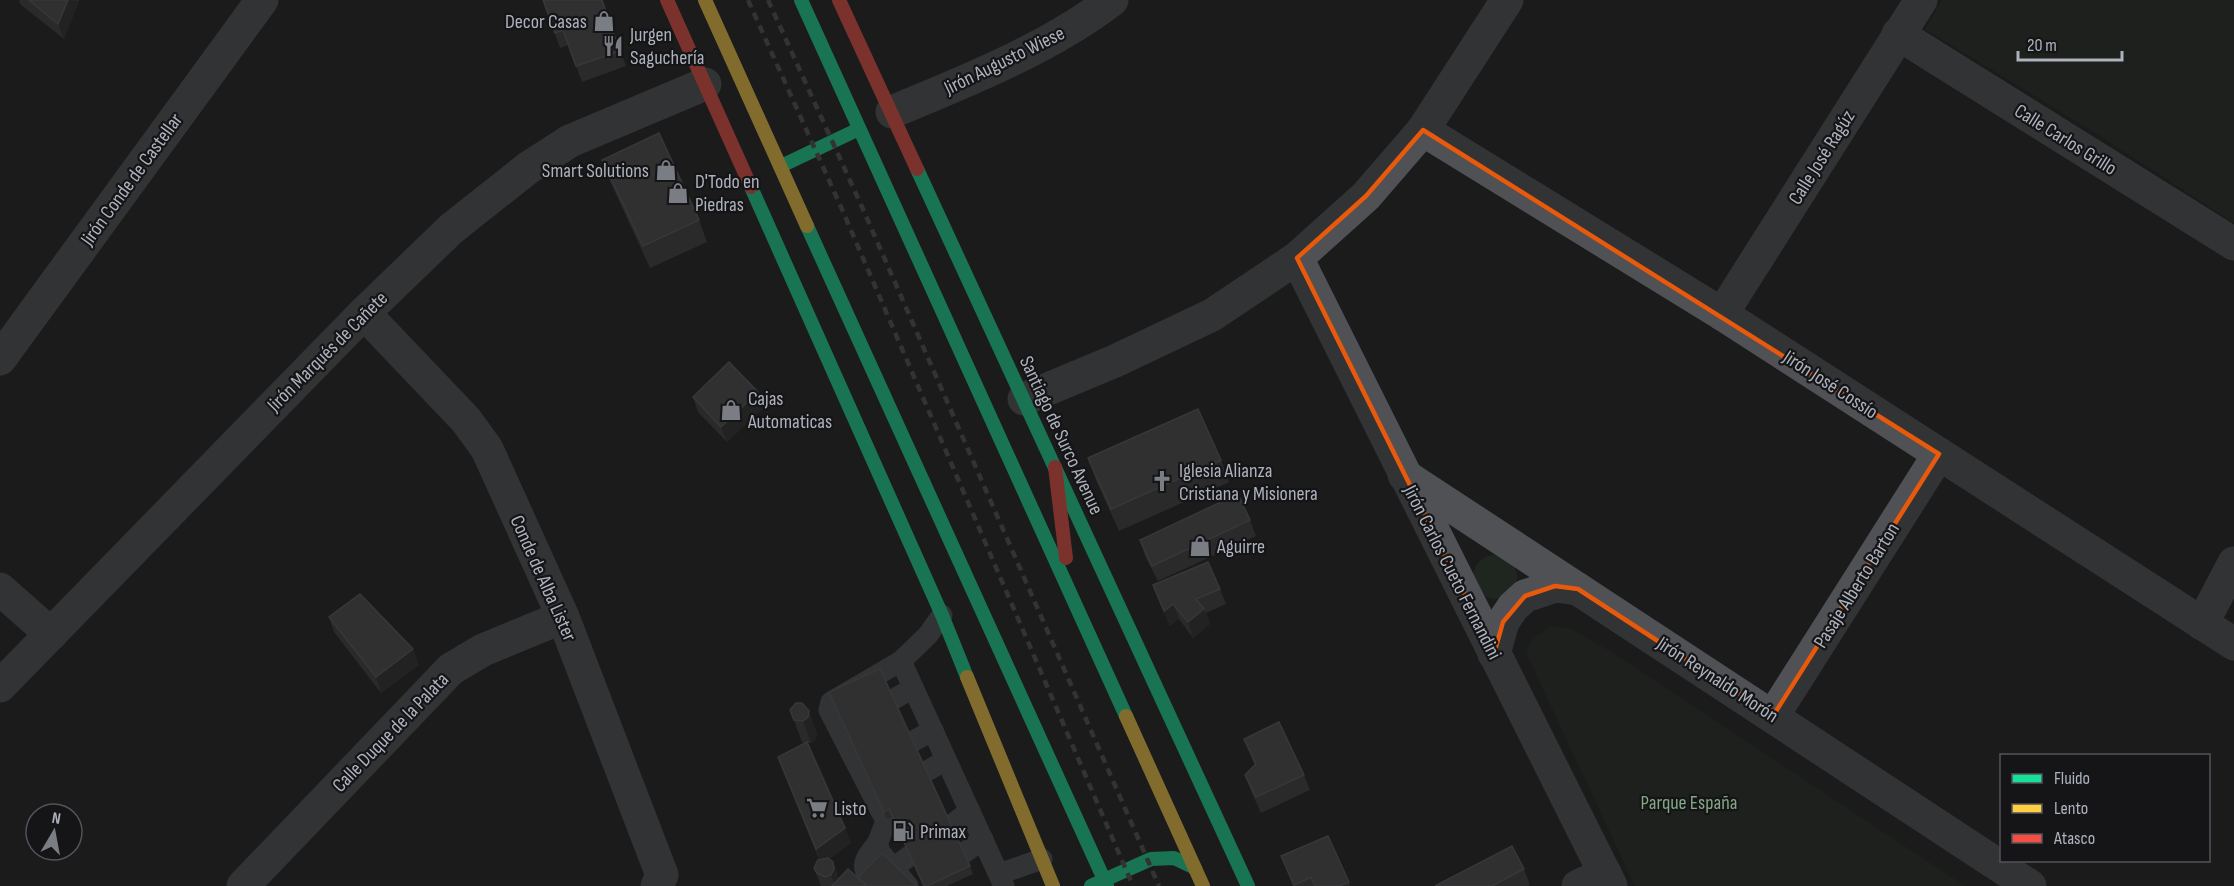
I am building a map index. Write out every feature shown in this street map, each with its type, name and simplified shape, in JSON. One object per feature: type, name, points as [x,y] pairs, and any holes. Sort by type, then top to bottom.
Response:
[{"type":"main road","points":[[667,0],[942,615],[1053,886]]},
{"type":"main road","points":[[705,0],[1105,882]]},
{"type":"main road","points":[[801,0],[1203,886]]},
{"type":"main road","name":"Santiago de Surco Avenue","points":[[839,0],[1248,886]]},
{"type":"main road","points":[[781,166],[860,129]]},
{"type":"main road","points":[[1055,467],[1070,589]]},
{"type":"main road","points":[[1091,886],[1105,882],[1151,858],[1174,858],[1195,868]]},
{"type":"street","name":"Jirón Conde de Castellar","points":[[0,359],[262,0]]},
{"type":"street","name":"Jirón Augusto Wiese","points":[[892,112],[1003,66],[1089,17],[1112,0]]},
{"type":"street","points":[[1024,399],[1115,361],[1212,315],[1297,258],[1366,196],[1423,130],[1507,0]]},
{"type":"street","name":"Calle José Ragúz","points":[[1722,314],[1921,0]]},
{"type":"street","name":"Calle Carlos Grillo","points":[[1898,34],[2234,244]]},
{"type":"street","name":"Jirón Marqués de Cañete","points":[[0,686],[364,313],[451,229],[528,168],[570,141],[705,84]]},
{"type":"street","name":"Jirón José Cossío","points":[[1423,130],[1722,314],[2234,644]]},
{"type":"street","name":"Jirón Carlos Cueto Fernandini","points":[[1297,258],[1494,654],[1598,882]]},
{"type":"street","name":"Conde de Alba Lister","points":[[364,313],[466,420],[487,449],[563,617],[663,882]]},
{"type":"street","name":"Pasaje Alberto Barton","points":[[1773,716],[1939,454]]},
{"type":"street","name":"Jirón Reynaldo Morón","points":[[1404,475],[2030,886]]},
{"type":"street","points":[[2202,624],[2234,563]]},
{"type":"street","points":[[1494,654],[1503,622],[1513,607],[1525,596],[1555,586],[1578,589]]},
{"type":"street","points":[[0,589],[51,634]]},
{"type":"street","name":"Calle Duque de la Palata","points":[[243,886],[451,669],[483,650],[563,617]]},
{"type":"lane","points":[[876,886],[866,875],[863,867],[866,858],[878,842],[886,821],[829,710],[831,702],[901,661],[928,635],[942,615]]},
{"type":"lane","points":[[901,661],[1002,880],[1042,859]]},
{"type":"lane","points":[[839,731],[913,688]]},
{"type":"lane","points":[[860,772],[933,730]]},
{"type":"lane","points":[[875,801],[946,760]]},
{"type":"lane","points":[[892,869],[970,811]]},
{"type":"lane","points":[[920,886],[983,839]]},
{"type":"lane","points":[[878,842],[879,851],[908,886]]},
{"type":"highlighted area","points":[[1423,130],[1939,454],[1773,716],[1578,589],[1555,586],[1525,596],[1503,622],[1494,654],[1297,258],[1366,196]]},
{"type":"green space","points":[[1942,0],[2234,0],[2234,223],[2094,132],[1925,29]]},
{"type":"green space","points":[[1495,555],[1511,561],[1517,577],[1511,593],[1495,599],[1479,593],[1473,577],[1479,561]]},
{"type":"green space","name":"Parque España","points":[[1551,626],[1571,629],[1610,651],[1965,886],[1635,886],[1526,653],[1533,638]]},
{"type":"building","points":[[29,0],[68,0],[58,24]]},
{"type":"building","points":[[543,0],[602,0],[620,51],[576,66],[563,30],[555,33]]},
{"type":"building","points":[[659,133],[699,220],[643,246],[602,160]]},
{"type":"building","points":[[729,362],[758,392],[721,427],[693,397]]},
{"type":"building","points":[[1198,409],[1221,460],[1111,509],[1088,458]]},
{"type":"building","points":[[1238,494],[1250,520],[1152,566],[1140,540]]},
{"type":"building","points":[[1208,562],[1220,589],[1196,599],[1204,609],[1188,622],[1173,604],[1164,611],[1153,585]]},
{"type":"building","points":[[360,594],[413,649],[376,677],[329,617]]},
{"type":"building","points":[[880,669],[970,866],[927,886],[924,886],[889,809],[884,812],[829,692]]},
{"type":"building","points":[[796,703],[802,703],[809,711],[808,717],[803,721],[794,720],[790,710]]},
{"type":"building","points":[[1279,722],[1304,775],[1256,797],[1245,775],[1256,764],[1244,739]]},
{"type":"building","name":"Listo","points":[[807,742],[845,828],[816,849],[778,757]]},
{"type":"building","points":[[1328,836],[1349,882],[1339,886],[1315,886],[1311,877],[1294,885],[1281,856]]},
{"type":"building","points":[[1512,846],[1524,869],[1492,886],[1435,886]]},
{"type":"building","points":[[882,853],[917,886],[867,886],[858,877]]},
{"type":"building","points":[[828,858],[833,862],[834,869],[831,875],[825,877],[817,873],[814,868],[818,860]]},
{"type":"building","points":[[848,869],[867,886],[832,886]]},
{"type":"railway","points":[[748,0],[841,207],[1133,886]]},
{"type":"railway","points":[[768,0],[862,207],[1159,886]]},
{"type":"traffic: fast","points":[[801,0],[1126,716]]},
{"type":"traffic: fast","points":[[781,166],[859,129]]},
{"type":"traffic: fast","points":[[917,169],[1248,886]]},
{"type":"traffic: fast","points":[[751,187],[942,615],[967,677]]},
{"type":"traffic: fast","points":[[807,226],[1107,886]]},
{"type":"traffic: fast","points":[[1091,886],[1151,859],[1174,858],[1195,868]]},
{"type":"traffic: slow","points":[[705,0],[807,226]]},
{"type":"traffic: slow","points":[[967,677],[1053,886]]},
{"type":"traffic: slow","points":[[1126,716],[1203,886]]},
{"type":"traffic: jam","points":[[667,0],[751,187]]},
{"type":"traffic: jam","points":[[839,0],[917,169]]},
{"type":"traffic: jam","points":[[1055,467],[1066,558]]},
{"type":"place","name":"Decor Casas","points":[[604,21]]},
{"type":"place","name":"Jurgen Saguchería","points":[[613,46]]},
{"type":"place","name":"Smart Solutions","points":[[666,170]]},
{"type":"place","name":"D'Todo en Piedras","points":[[678,193]]},
{"type":"place","name":"Cajas Automaticas","points":[[731,410]]},
{"type":"place","name":"Iglesia Alianza Cristiana y Misionera","points":[[1162,481]]},
{"type":"place","name":"Aguirre","points":[[1200,546]]},
{"type":"place","name":"Listo","points":[[817,808]]},
{"type":"place","name":"Primax","points":[[903,831]]}]
